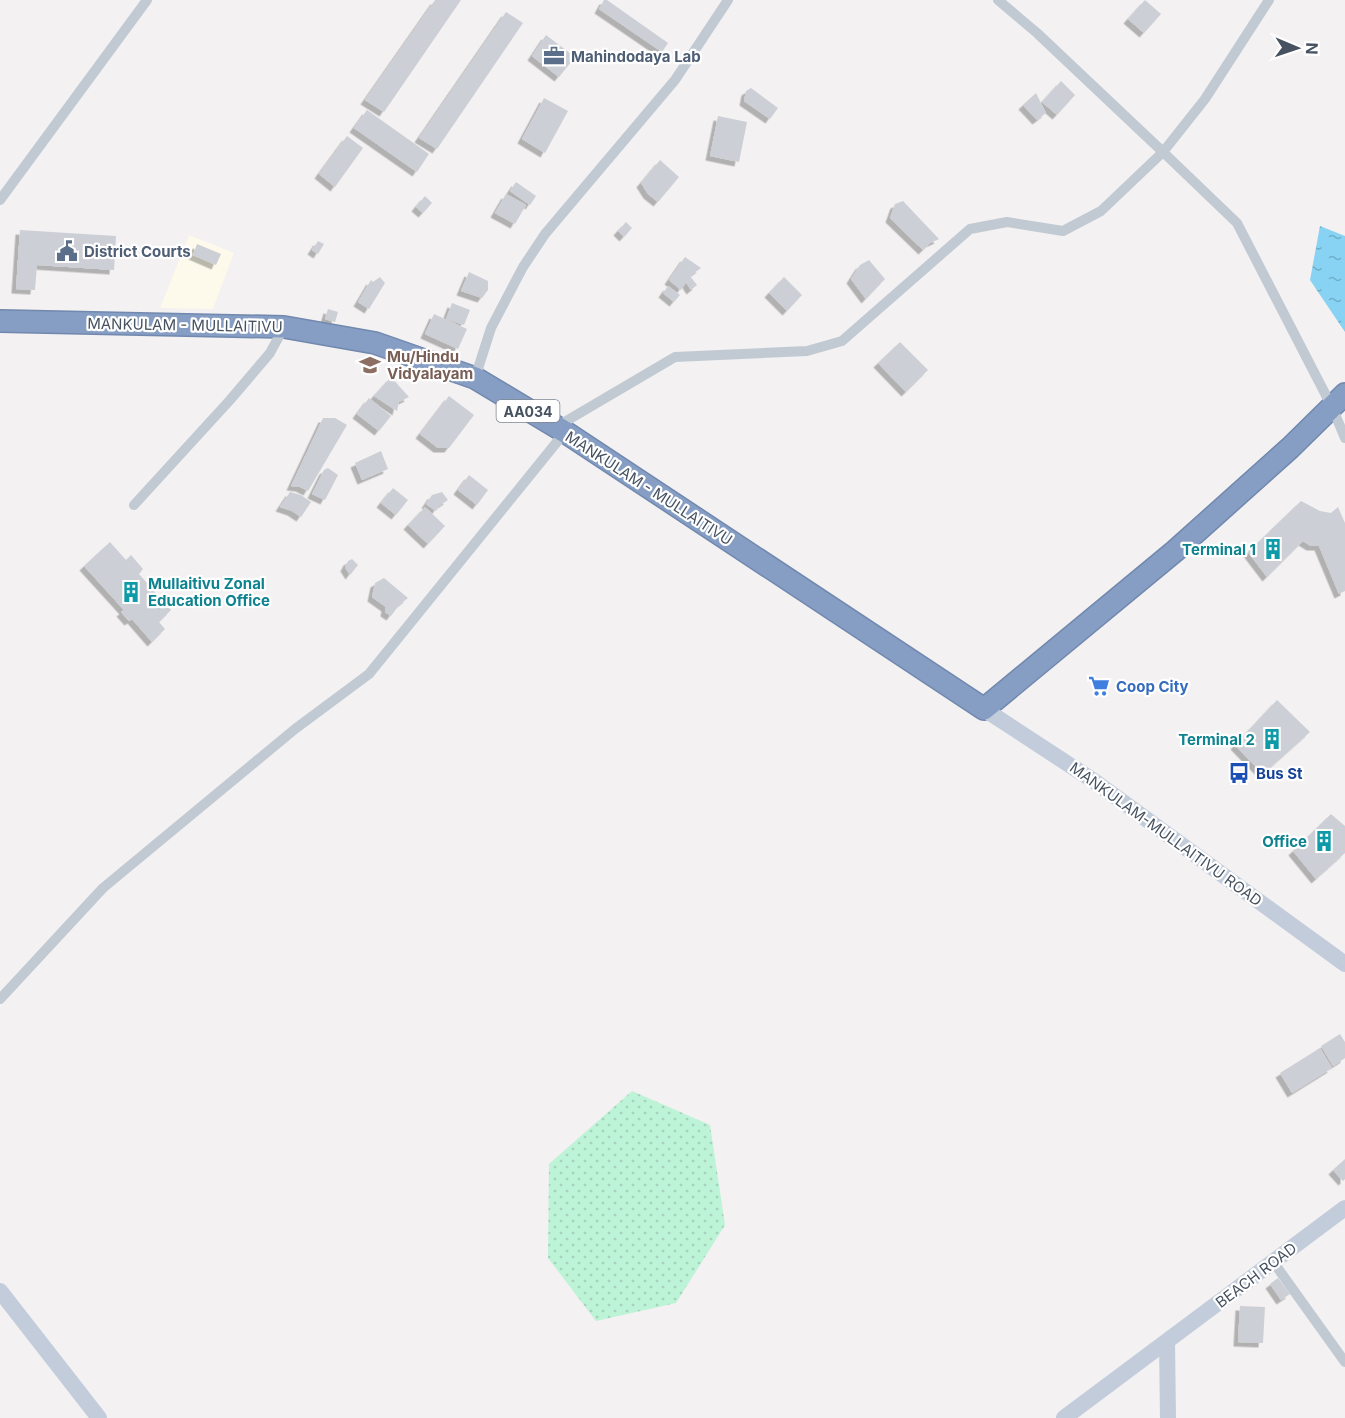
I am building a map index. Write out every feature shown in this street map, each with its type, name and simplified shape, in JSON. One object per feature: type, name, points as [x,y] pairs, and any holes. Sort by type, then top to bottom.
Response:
[{"type":"highway","name":"MANKULAM - MULLAITIVU","points":[[0,321],[284,327],[375,343],[475,378],[560,430],[984,709]]},
{"type":"highway","points":[[984,709],[1175,551],[1290,448],[1338,400]]},
{"type":"street","points":[[0,200],[147,0]]},
{"type":"street","points":[[475,378],[491,328],[523,267],[545,234],[675,80],[728,0]]},
{"type":"street","points":[[998,0],[1037,33],[1237,222],[1338,400],[1345,438]]},
{"type":"street","points":[[0,999],[103,888],[295,729],[369,674],[560,430],[675,357],[807,351],[842,341],[970,229],[1007,222],[1063,231],[1101,211],[1163,152],[1205,99],[1269,0]]},
{"type":"street","points":[[134,505],[270,353],[284,327]]},
{"type":"street","name":"MANKULAM-MULLAITIVU ROAD","points":[[984,709],[1094,781],[1345,964]]},
{"type":"street","name":"BEACH ROAD","points":[[1064,1418],[1345,1208]]},
{"type":"street","points":[[1274,1263],[1345,1362]]},
{"type":"street","points":[[0,1291],[99,1418]]},
{"type":"street","points":[[1167,1342],[1168,1418]]},
{"type":"shaded area","points":[[189,235],[234,253],[213,309],[160,308]]},
{"type":"green space","points":[[632,1091],[710,1125],[725,1225],[676,1303],[596,1321],[548,1258],[549,1164]]},
{"type":"water","points":[[1320,226],[1345,236],[1345,332],[1310,280]]},
{"type":"building","points":[[435,0],[461,0],[384,112],[365,100]]},
{"type":"building","points":[[604,0],[668,43],[662,52],[599,9]]},
{"type":"building","points":[[1145,0],[1161,14],[1144,33],[1128,19]]},
{"type":"building","points":[[506,12],[523,23],[437,149],[419,138]]},
{"type":"building","name":"Mahindodaya Lab","points":[[546,35],[575,57],[559,77],[532,56]]},
{"type":"building","points":[[1061,81],[1075,95],[1057,115],[1042,102]]},
{"type":"building","points":[[751,88],[778,108],[770,119],[744,101],[746,91]]},
{"type":"building","points":[[1036,93],[1046,113],[1037,120],[1023,105]]},
{"type":"building","points":[[544,98],[568,111],[545,153],[522,139]]},
{"type":"building","points":[[367,110],[429,154],[417,172],[354,128]]},
{"type":"building","points":[[718,116],[747,122],[739,162],[710,156]]},
{"type":"building","points":[[347,136],[363,148],[335,187],[319,174]]},
{"type":"building","points":[[660,160],[679,177],[658,202],[648,194],[641,183]]},
{"type":"building","points":[[516,182],[536,196],[530,205],[510,191]]},
{"type":"building","points":[[506,194],[526,205],[515,224],[495,213]]},
{"type":"building","points":[[425,196],[432,203],[423,213],[416,207]]},
{"type":"building","points":[[903,201],[939,239],[930,243],[923,250],[890,218],[895,204]]},
{"type":"building","points":[[626,222],[632,228],[624,237],[618,231]]},
{"type":"building","name":"District Courts","points":[[20,230],[116,236],[114,270],[37,265],[35,290],[16,289]]},
{"type":"building","points":[[318,241],[324,244],[318,254],[312,250]]},
{"type":"building","points":[[197,244],[221,254],[216,265],[193,255]]},
{"type":"building","points":[[685,257],[701,268],[690,276],[697,285],[691,290],[686,282],[681,290],[669,280]]},
{"type":"building","points":[[869,260],[885,279],[866,299],[851,279],[860,265]]},
{"type":"building","points":[[469,272],[488,281],[488,290],[482,298],[461,291]]},
{"type":"building","points":[[380,277],[385,283],[369,309],[358,302],[371,280],[373,282]]},
{"type":"building","points":[[784,277],[802,295],[787,311],[769,293]]},
{"type":"building","points":[[668,286],[680,295],[674,302],[663,293]]},
{"type":"building","points":[[452,303],[470,310],[464,325],[446,319]]},
{"type":"building","points":[[328,309],[338,312],[335,322],[325,319]]},
{"type":"building","points":[[434,314],[467,329],[458,349],[425,334]]},
{"type":"building","points":[[900,342],[928,370],[906,392],[878,363]]},
{"type":"building","points":[[391,377],[409,397],[399,402],[397,411],[374,396]]},
{"type":"building","points":[[449,396],[474,415],[449,448],[438,448],[420,434]]},
{"type":"building","points":[[369,398],[391,416],[379,431],[357,414]]},
{"type":"building","points":[[323,418],[335,418],[347,425],[308,491],[291,486]]},
{"type":"building","points":[[381,451],[388,469],[362,480],[355,463]]},
{"type":"building","points":[[328,468],[338,475],[325,500],[312,494],[324,470]]},
{"type":"building","points":[[469,475],[488,490],[477,505],[458,490]]},
{"type":"building","points":[[393,488],[408,500],[396,515],[381,503]]},
{"type":"building","points":[[290,492],[301,495],[311,502],[301,517],[280,507]]},
{"type":"building","points":[[442,492],[448,500],[436,511],[426,504],[432,495]]},
{"type":"building","name":"Terminal 1","points":[[1301,501],[1320,511],[1331,513],[1338,507],[1345,523],[1345,591],[1339,594],[1319,546],[1311,546],[1303,541],[1267,577],[1248,552]]},
{"type":"building","points":[[425,507],[445,526],[428,544],[408,525]]},
{"type":"building","name":"Mullaitivu Zonal Education Office","points":[[110,542],[126,560],[131,555],[143,569],[139,574],[171,610],[159,622],[165,629],[152,642],[132,619],[129,621],[121,612],[124,610],[84,566]]},
{"type":"building","points":[[352,559],[358,565],[350,575],[345,567]]},
{"type":"building","points":[[384,578],[408,598],[391,616],[385,612],[386,607],[372,597],[375,583]]},
{"type":"building","name":"Terminal 2","points":[[1277,700],[1310,732],[1263,774],[1235,745]]},
{"type":"building","name":"Office","points":[[1331,814],[1345,826],[1345,853],[1316,879],[1293,851]]},
{"type":"building","points":[[1340,1034],[1345,1042],[1345,1058],[1333,1066],[1321,1046]]},
{"type":"building","points":[[1320,1048],[1332,1068],[1292,1093],[1280,1073]]},
{"type":"building","points":[[1345,1159],[1345,1179],[1343,1181],[1333,1170]]},
{"type":"building","points":[[1278,1278],[1290,1294],[1281,1300],[1270,1284]]},
{"type":"building","points":[[1240,1306],[1265,1307],[1263,1343],[1238,1342]]},
{"type":"place","name":"Mahindodaya Lab","points":[[554,56]]},
{"type":"place","name":"District Courts","points":[[67,251]]},
{"type":"place","name":"Mu/Hindu Vidyalayam","points":[[370,365]]},
{"type":"place","name":"Terminal 1","points":[[1273,549]]},
{"type":"place","name":"Mullaitivu Zonal Education Office","points":[[131,592]]},
{"type":"place","name":"Coop City","points":[[1099,686]]},
{"type":"place","name":"Terminal 2","points":[[1272,739]]},
{"type":"place","name":"Bus St","points":[[1239,773]]},
{"type":"place","name":"Office","points":[[1324,841]]}]
